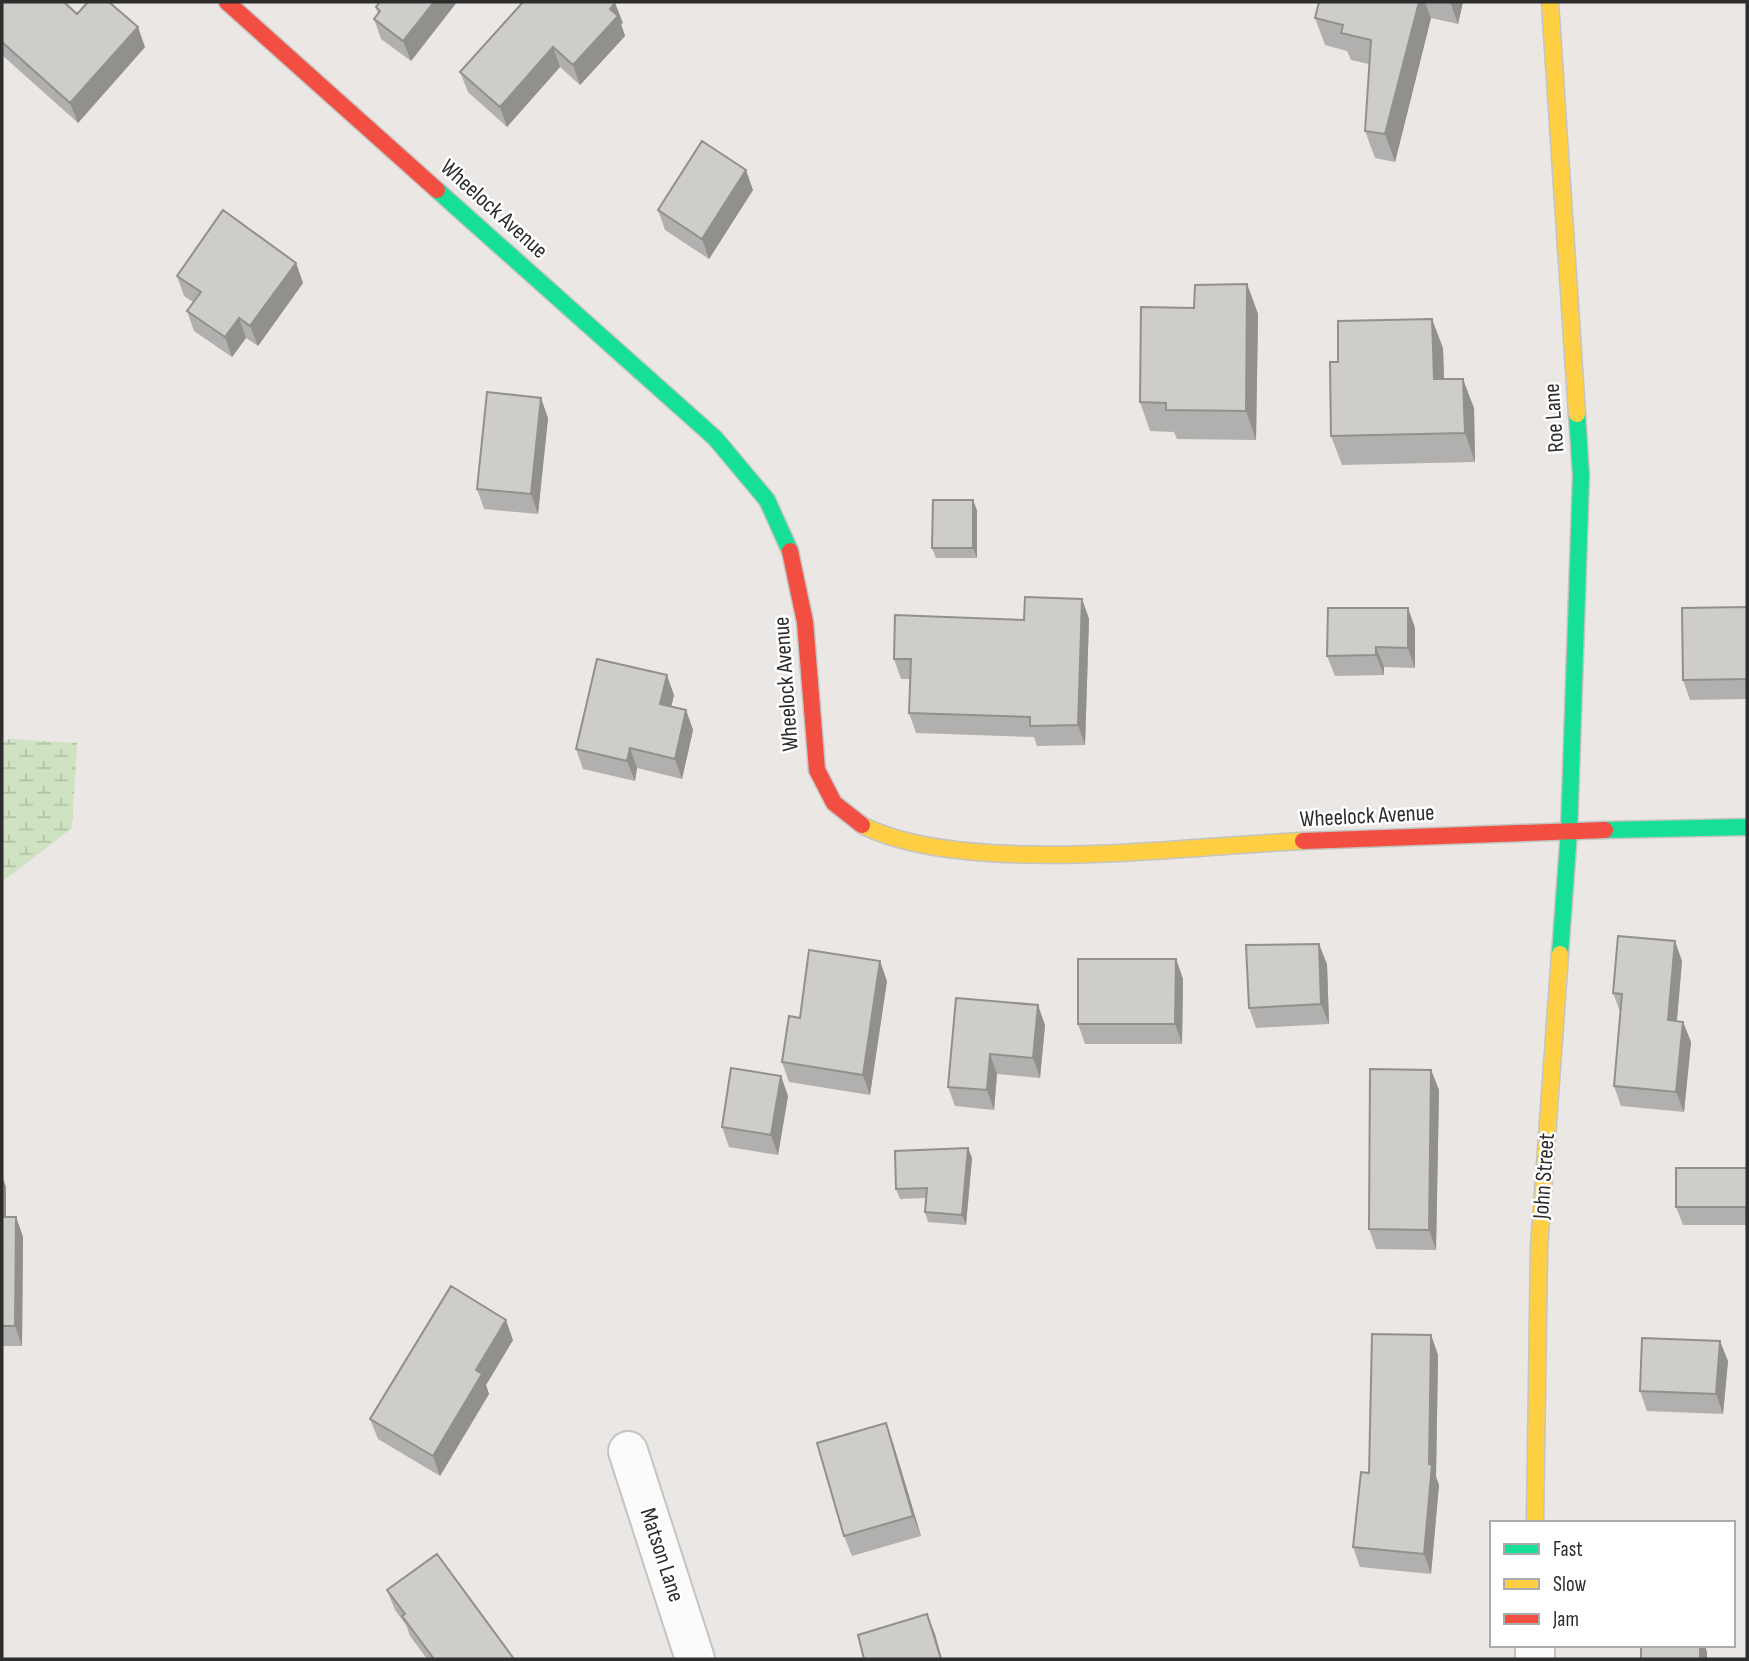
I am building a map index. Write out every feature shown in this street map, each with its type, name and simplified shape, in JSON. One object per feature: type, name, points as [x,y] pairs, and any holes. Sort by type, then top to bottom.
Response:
[{"type":"street","name":"Wheelock Avenue","points":[[227,2],[705,429],[748,474],[774,511],[801,596],[807,628],[813,757],[820,780],[828,797],[875,832],[909,842],[980,851],[1126,850],[1569,831],[1747,827]]},
{"type":"street","name":"Roe Lane","points":[[1550,2],[1581,476],[1569,831]]},
{"type":"street","name":"John Street","points":[[1535,1521],[1539,1248],[1569,831]]},
{"type":"street","name":"Matson Lane","points":[[628,1451],[695,1659]]},
{"type":"green space","points":[[9,739],[77,743],[72,828],[2,882],[2,743]]},
{"type":"building","points":[[2,2],[64,2],[77,14],[88,2],[109,2],[138,27],[70,103],[2,42]]},
{"type":"building","points":[[380,2],[434,2],[403,41],[374,19],[380,11],[376,7]]},
{"type":"building","points":[[523,2],[614,2],[610,9],[618,16],[573,65],[553,47],[500,107],[460,72]]},
{"type":"building","points":[[1319,2],[1419,2],[1385,134],[1365,131],[1371,40],[1341,33],[1343,25],[1315,18]]},
{"type":"building","points":[[702,141],[746,170],[702,239],[658,210]]},
{"type":"building","points":[[223,210],[296,263],[250,326],[239,318],[225,337],[187,311],[201,292],[177,276]]},
{"type":"building","points":[[1247,284],[1246,411],[1166,410],[1166,403],[1140,402],[1141,307],[1194,308],[1195,285]]},
{"type":"building","points":[[1432,319],[1434,379],[1463,379],[1465,433],[1331,436],[1330,362],[1338,362],[1338,321]]},
{"type":"building","points":[[487,392],[541,398],[531,494],[477,489]]},
{"type":"building","points":[[933,500],[973,500],[973,548],[932,548]]},
{"type":"building","points":[[1025,597],[1082,599],[1078,725],[1030,726],[1030,717],[909,713],[911,659],[894,659],[895,615],[1024,620]]},
{"type":"building","points":[[1747,607],[1747,679],[1683,680],[1682,608]]},
{"type":"building","points":[[1328,608],[1408,608],[1408,648],[1376,647],[1376,655],[1327,656]]},
{"type":"building","points":[[597,659],[667,675],[660,704],[686,710],[675,759],[630,748],[627,761],[576,749]]},
{"type":"building","points":[[1618,936],[1675,941],[1668,1020],[1683,1022],[1676,1092],[1614,1086],[1622,994],[1613,993]]},
{"type":"building","points":[[1319,944],[1321,1004],[1249,1008],[1246,945]]},
{"type":"building","points":[[809,950],[880,961],[863,1075],[782,1062],[789,1016],[800,1018]]},
{"type":"building","points":[[1078,959],[1176,959],[1175,1024],[1078,1024]]},
{"type":"building","points":[[956,998],[1038,1005],[1033,1058],[990,1054],[987,1090],[948,1087]]},
{"type":"building","points":[[731,1068],[781,1076],[771,1135],[722,1127]]},
{"type":"building","points":[[1370,1069],[1431,1070],[1429,1230],[1369,1229]]},
{"type":"building","points":[[968,1148],[962,1215],[925,1212],[927,1188],[896,1189],[895,1151]]},
{"type":"building","points":[[1676,1168],[1747,1168],[1747,1232],[1746,1207],[1676,1207]]},
{"type":"building","points":[[2,1217],[16,1217],[15,1326],[2,1326]]},
{"type":"building","points":[[451,1286],[506,1320],[476,1370],[482,1374],[433,1456],[370,1419]]},
{"type":"building","points":[[1372,1334],[1431,1335],[1429,1464],[1432,1465],[1424,1554],[1353,1547],[1361,1472],[1369,1473]]},
{"type":"building","points":[[1642,1338],[1720,1341],[1716,1394],[1640,1391]]},
{"type":"building","points":[[886,1423],[913,1516],[844,1536],[817,1443]]},
{"type":"building","points":[[437,1554],[514,1659],[434,1659],[402,1616],[405,1614],[387,1590]]},
{"type":"building","points":[[927,1614],[941,1659],[864,1659],[858,1635]]},
{"type":"building","points":[[1641,1647],[1700,1647],[1700,1659],[1641,1659]]},
{"type":"traffic: fast","points":[[437,190],[715,438],[767,500],[790,551]]},
{"type":"traffic: fast","points":[[1560,954],[1569,831],[1581,476],[1577,414]]},
{"type":"traffic: fast","points":[[1605,830],[1747,827]]},
{"type":"traffic: slow","points":[[1550,2],[1577,414]]},
{"type":"traffic: slow","points":[[862,825],[905,841],[957,850],[1016,854],[1140,852],[1303,841]]},
{"type":"traffic: slow","points":[[1535,1521],[1539,1248],[1560,954]]},
{"type":"traffic: jam","points":[[227,2],[437,190]]},
{"type":"traffic: jam","points":[[790,551],[805,622],[817,770],[834,803],[862,825]]},
{"type":"traffic: jam","points":[[1303,841],[1605,830]]}]
